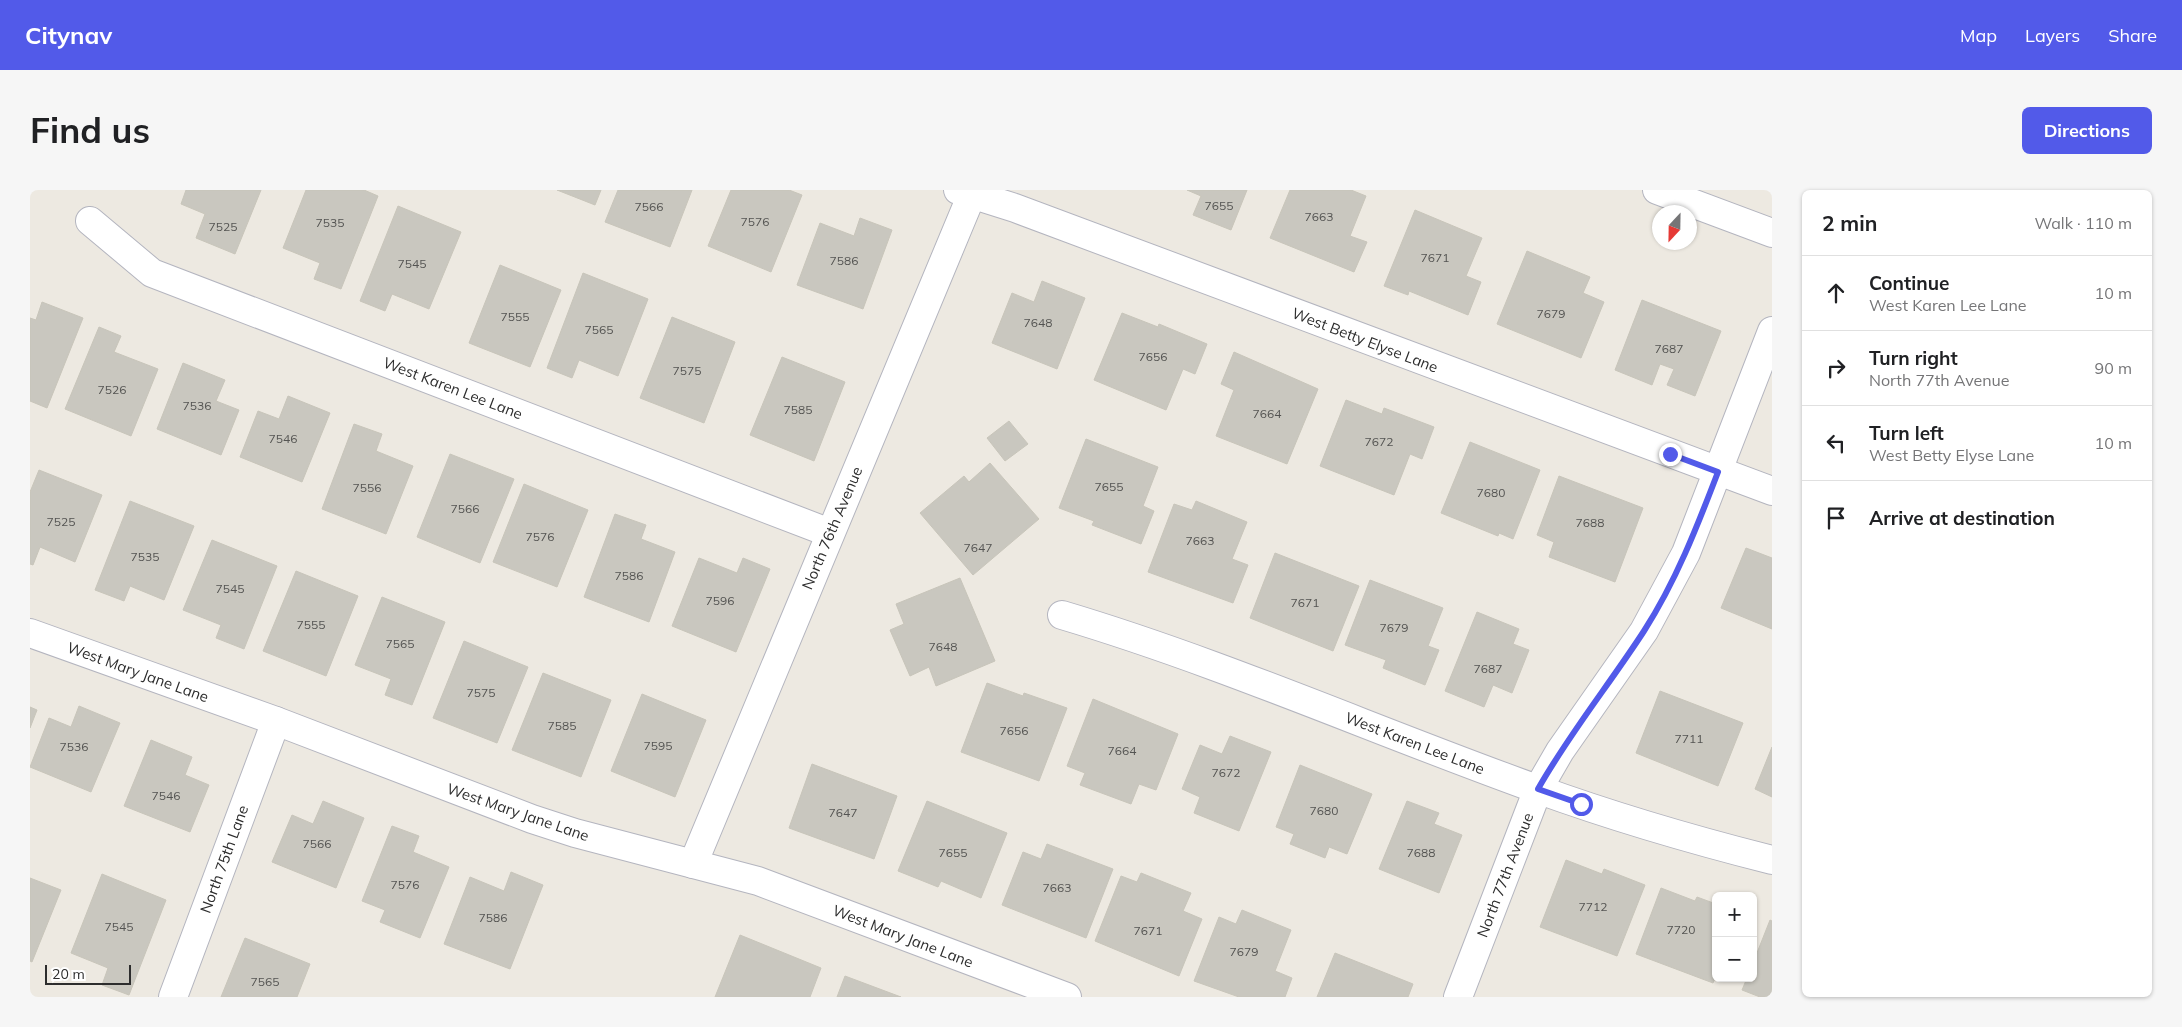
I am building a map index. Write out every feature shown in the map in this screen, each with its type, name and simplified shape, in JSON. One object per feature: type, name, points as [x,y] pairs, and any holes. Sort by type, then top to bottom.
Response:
[{"type":"street","points":[[1657,190],[1772,233]]},
{"type":"street","name":"West Betty Elyse Lane","points":[[965,192],[1015,208],[1772,491]]},
{"type":"street","name":"North 76th Avenue","points":[[693,864],[830,532],[965,192]]},
{"type":"street","name":"West Karen Lee Lane","points":[[90,221],[152,273],[830,532]]},
{"type":"street","name":"North 77th Avenue","points":[[1458,997],[1538,789],[1560,751],[1644,631],[1686,553],[1772,331]]},
{"type":"street","name":"West Karen Lee Lane","points":[[1062,615],[1132,636],[1538,789],[1666,832],[1772,860]]},
{"type":"street","name":"West Mary Jane Lane","points":[[30,633],[276,721],[532,819],[575,833],[758,881],[1067,997]]},
{"type":"street","name":"North 75th Lane","points":[[173,997],[276,721]]},
{"type":"building","points":[[186,190],[261,190],[235,254],[196,238],[205,214],[181,204]]},
{"type":"building","points":[[306,190],[364,190],[378,196],[341,289],[314,279],[320,263],[283,248]]},
{"type":"building","points":[[557,190],[601,190],[595,205]]},
{"type":"building","points":[[618,190],[692,190],[670,247],[605,222]]},
{"type":"building","points":[[731,190],[789,190],[802,195],[771,272],[708,246]]},
{"type":"building","points":[[1187,190],[1247,190],[1231,230],[1193,215],[1201,196]]},
{"type":"building","points":[[1290,190],[1351,190],[1366,196],[1350,236],[1367,242],[1354,272],[1270,238]]},
{"type":"building","points":[[398,206],[461,232],[429,309],[392,294],[385,311],[360,301]]},
{"type":"building","points":[[1415,210],[1482,238],[1466,276],[1481,282],[1468,315],[1409,291],[1408,295],[1384,286]]},
{"type":"building","points":[[860,218],[892,230],[863,309],[797,285],[820,223],[854,236]]},
{"type":"building","points":[[1527,251],[1590,277],[1583,293],[1604,302],[1581,358],[1497,324]]},
{"type":"building","points":[[500,265],[561,290],[530,367],[469,343]]},
{"type":"building","points":[[583,273],[648,299],[618,376],[579,360],[572,378],[547,368]]},
{"type":"building","points":[[1042,281],[1085,298],[1057,369],[992,343],[1012,293],[1034,302]]},
{"type":"building","points":[[1642,300],[1721,331],[1695,396],[1667,385],[1674,369],[1660,364],[1652,385],[1615,370]]},
{"type":"building","points":[[42,302],[83,318],[47,408],[30,401],[30,318],[36,320]]},
{"type":"building","points":[[1122,313],[1158,327],[1159,324],[1207,344],[1195,374],[1183,369],[1166,410],[1094,380]]},
{"type":"building","points":[[672,317],[735,342],[704,423],[640,398]]},
{"type":"building","points":[[99,327],[121,336],[114,352],[158,369],[131,436],[65,409]]},
{"type":"building","points":[[1234,352],[1318,389],[1287,464],[1216,436],[1234,390],[1221,384]]},
{"type":"building","points":[[782,357],[845,382],[814,461],[750,435]]},
{"type":"building","points":[[183,363],[225,380],[216,401],[239,410],[221,455],[157,429]]},
{"type":"building","points":[[288,396],[330,413],[302,482],[240,457],[258,411],[279,419]]},
{"type":"building","points":[[1346,400],[1382,414],[1384,408],[1434,427],[1422,459],[1410,454],[1394,495],[1320,466]]},
{"type":"building","points":[[1009,421],[1028,444],[1005,461],[987,438]]},
{"type":"building","points":[[354,424],[382,434],[376,451],[413,466],[386,534],[322,509]]},
{"type":"building","points":[[1086,439],[1158,467],[1143,506],[1154,511],[1141,544],[1092,525],[1094,521],[1059,508]]},
{"type":"building","points":[[1470,442],[1540,470],[1513,539],[1499,533],[1498,536],[1441,513]]},
{"type":"building","points":[[450,454],[514,479],[480,563],[417,537]]},
{"type":"building","points":[[990,463],[1039,519],[973,575],[920,513],[964,476],[969,482]]},
{"type":"building","points":[[39,470],[102,495],[75,562],[40,547],[33,565],[30,564],[30,492]]},
{"type":"building","points":[[1559,476],[1643,508],[1615,582],[1549,557],[1554,542],[1537,535]]},
{"type":"building","points":[[524,484],[588,510],[557,587],[493,562]]},
{"type":"building","points":[[130,501],[194,526],[164,600],[130,586],[124,601],[95,590]]},
{"type":"building","points":[[1196,501],[1247,522],[1232,559],[1248,565],[1233,603],[1148,572],[1174,504],[1192,510]]},
{"type":"building","points":[[615,514],[646,525],[641,539],[675,552],[649,622],[584,597]]},
{"type":"building","points":[[212,540],[277,566],[244,649],[216,638],[221,625],[183,610]]},
{"type":"building","points":[[1746,548],[1772,558],[1772,629],[1721,608]]},
{"type":"building","points":[[1275,553],[1359,586],[1333,651],[1250,618]]},
{"type":"building","points":[[699,558],[737,573],[743,558],[770,569],[736,652],[672,626]]},
{"type":"building","points":[[296,571],[358,596],[326,676],[263,651]]},
{"type":"building","points":[[960,578],[995,661],[936,686],[929,667],[910,676],[890,630],[904,624],[896,604]]},
{"type":"building","points":[[1370,580],[1443,608],[1428,646],[1439,650],[1425,685],[1383,668],[1386,660],[1345,645]]},
{"type":"building","points":[[382,597],[445,622],[412,705],[385,695],[391,679],[355,665]]},
{"type":"building","points":[[1477,612],[1519,629],[1513,644],[1529,650],[1512,693],[1493,685],[1484,707],[1445,691]]},
{"type":"building","points":[[464,641],[528,667],[497,743],[433,718]]},
{"type":"building","points":[[543,673],[611,700],[581,777],[512,750]]},
{"type":"building","points":[[987,683],[1023,696],[1024,693],[1067,708],[1039,781],[961,752]]},
{"type":"building","points":[[1660,691],[1743,723],[1718,786],[1636,753]]},
{"type":"building","points":[[642,694],[706,720],[675,797],[611,771]]},
{"type":"building","points":[[1093,699],[1178,734],[1156,790],[1139,784],[1131,804],[1080,785],[1085,773],[1067,766]]},
{"type":"building","points":[[79,706],[120,723],[91,792],[30,767],[49,718],[71,727]]},
{"type":"building","points":[[30,707],[37,710],[30,728]]},
{"type":"building","points":[[1230,736],[1271,752],[1239,831],[1194,813],[1200,797],[1182,789],[1200,745],[1222,754]]},
{"type":"building","points":[[151,740],[192,757],[185,775],[209,785],[190,832],[124,806]]},
{"type":"building","points":[[1772,747],[1772,797],[1755,789]]},
{"type":"building","points":[[812,764],[897,796],[874,859],[789,828]]},
{"type":"building","points":[[1300,765],[1372,794],[1347,854],[1329,847],[1325,858],[1290,844],[1294,834],[1276,827]]},
{"type":"building","points":[[323,801],[364,818],[336,888],[272,862],[292,815],[313,824]]},
{"type":"building","points":[[927,801],[1007,833],[981,898],[941,881],[938,887],[898,871]]},
{"type":"building","points":[[1407,801],[1439,813],[1434,824],[1462,835],[1439,893],[1379,869]]},
{"type":"building","points":[[392,826],[419,836],[413,852],[449,867],[420,938],[380,922],[385,910],[362,901]]},
{"type":"building","points":[[1047,844],[1113,869],[1086,938],[1002,905],[1023,852],[1041,859]]},
{"type":"building","points":[[1566,860],[1602,874],[1604,869],[1645,885],[1617,956],[1540,927]]},
{"type":"building","points":[[511,872],[543,885],[510,969],[444,944],[470,877],[504,891]]},
{"type":"building","points":[[1141,873],[1191,893],[1183,911],[1202,919],[1179,976],[1095,941],[1121,876],[1137,882]]},
{"type":"building","points":[[102,874],[166,900],[129,995],[102,985],[108,968],[71,953]]},
{"type":"building","points":[[30,878],[61,890],[32,962],[30,961]]},
{"type":"building","points":[[1661,888],[1695,901],[1697,897],[1712,903],[1713,983],[1636,954]]},
{"type":"building","points":[[1242,910],[1291,930],[1275,971],[1292,978],[1285,997],[1239,997],[1194,981],[1219,917],[1236,924]]},
{"type":"building","points":[[1770,920],[1772,921],[1772,997],[1760,997],[1742,990],[1745,982],[1757,982],[1757,953]]},
{"type":"building","points":[[740,935],[821,968],[810,997],[715,997]]},
{"type":"building","points":[[245,938],[310,964],[297,997],[221,997]]},
{"type":"building","points":[[1335,953],[1413,984],[1408,997],[1317,997]]},
{"type":"building","points":[[845,976],[901,997],[837,997]]},
{"type":"route","points":[[1581,804],[1538,789],[1560,751],[1644,631],[1665,595],[1686,553],[1718,472],[1670,454]]}]
